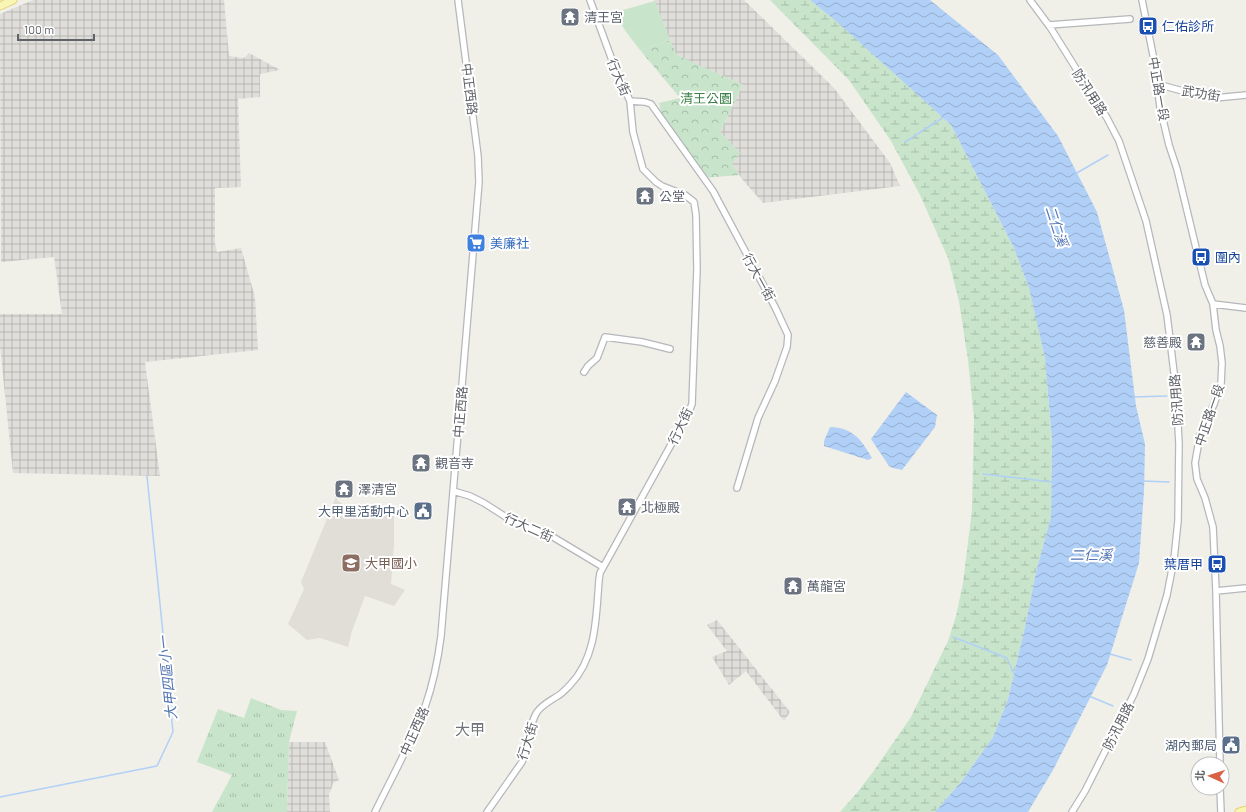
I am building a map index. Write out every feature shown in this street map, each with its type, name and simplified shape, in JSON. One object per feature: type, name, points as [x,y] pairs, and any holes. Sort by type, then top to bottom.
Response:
[{"type":"main road","points":[[0,6],[12,0]]},
{"type":"main road","points":[[1239,812],[1246,810]]},
{"type":"street","name":"中正西路","points":[[375,812],[416,729],[425,706],[435,672],[440,647],[479,182],[478,156],[458,0]]},
{"type":"street","name":"行大街","points":[[487,812],[522,762],[534,717],[538,710],[563,692],[574,681],[588,657],[595,632],[599,580],[603,567],[688,414],[692,404],[697,269],[697,231],[694,202],[685,195],[662,186],[650,178],[643,169],[633,132],[630,101],[616,71],[590,0]]},
{"type":"street","name":"防汛用路","points":[[1030,0],[1049,25],[1107,118],[1118,141],[1146,221],[1167,315],[1176,388],[1179,444],[1178,521],[1174,559],[1167,595],[1148,659],[1134,694],[1085,791],[1072,812]]},
{"type":"street","name":"中正路一段","points":[[1142,0],[1158,84],[1160,107],[1169,145],[1177,169],[1205,285],[1214,304],[1216,330],[1221,351],[1221,384],[1200,435],[1195,463],[1197,479],[1214,527],[1220,756]]},
{"type":"street","points":[[1049,25],[1130,19]]},
{"type":"street","name":"武功街","points":[[1158,84],[1215,98],[1246,96]]},
{"type":"street","name":"行大一街","points":[[630,101],[652,104],[700,171],[713,191],[775,307],[788,335],[787,347],[775,381],[758,418],[737,488]]},
{"type":"street","points":[[1214,304],[1246,308]]},
{"type":"street","points":[[584,372],[597,358],[604,336],[642,342],[670,349]]},
{"type":"street","name":"行大二街","points":[[454,491],[470,496],[484,503],[509,519],[553,537],[603,567]]},
{"type":"street","points":[[1216,590],[1246,588]]},
{"type":"street","points":[[1220,796],[1221,812]]},
{"type":"shaded area","points":[[33,0],[224,0],[229,56],[244,58],[249,53],[280,70],[260,74],[260,97],[238,99],[241,187],[215,188],[215,243],[217,252],[241,248],[255,297],[258,350],[145,362],[160,476],[13,473],[0,346],[0,314],[62,314],[54,257],[1,262],[0,14]]},
{"type":"shaded area","points":[[654,0],[744,0],[834,88],[890,163],[900,186],[763,203],[742,179],[732,164],[740,153],[720,132],[743,85],[676,55]]},
{"type":"shaded area","name":"大甲國小","points":[[336,497],[338,501],[353,511],[370,516],[394,514],[394,544],[391,584],[405,590],[394,606],[365,596],[352,631],[348,647],[320,638],[307,640],[288,624],[304,589],[301,582]]},
{"type":"shaded area","points":[[717,620],[790,712],[784,721],[746,671],[729,685],[712,657],[727,651],[707,625]]},
{"type":"shaded area","points":[[289,742],[325,742],[339,780],[333,783],[329,794],[330,812],[287,812]]},
{"type":"green space","points":[[770,0],[810,0],[836,20],[951,125],[1014,248],[1029,288],[1045,358],[1052,440],[1051,517],[1036,572],[1008,699],[993,737],[961,782],[935,812],[840,812],[873,772],[911,717],[948,641],[956,616],[963,583],[972,510],[974,418],[968,360],[959,301],[948,258],[920,195],[891,141],[849,80]]},
{"type":"green space","points":[[655,1],[670,40],[640,50],[623,27],[616,12]]},
{"type":"green space","name":"清王公園","points":[[670,40],[677,55],[743,85],[720,132],[740,153],[732,164],[739,175],[704,178],[663,120],[659,103],[680,98],[640,50]]},
{"type":"green space","points":[[251,698],[281,710],[297,711],[289,742],[287,812],[212,812],[232,775],[197,762],[218,709],[244,718]]},
{"type":"water","name":"二仁溪","points":[[810,0],[930,0],[998,55],[1058,136],[1097,212],[1124,310],[1136,406],[1145,444],[1144,491],[1139,563],[1107,665],[1053,770],[1028,812],[935,812],[961,782],[993,737],[1008,699],[1036,572],[1051,517],[1052,440],[1045,358],[1029,288],[1014,248],[951,125],[836,21]]},
{"type":"water","points":[[906,392],[937,415],[935,427],[902,470],[889,466],[871,439]]},
{"type":"water","points":[[830,427],[845,430],[856,436],[872,458],[868,460],[824,446],[824,441]]},
{"type":"waterway","points":[[905,142],[944,117]]},
{"type":"waterway","points":[[1075,174],[1108,155]]},
{"type":"waterway","points":[[1133,397],[1167,396]]},
{"type":"waterway","points":[[983,474],[1052,482]]},
{"type":"waterway","name":"大甲四區小一","points":[[0,797],[157,766],[173,732],[147,476]]},
{"type":"waterway","points":[[1143,481],[1169,482]]},
{"type":"waterway","points":[[953,637],[1007,658],[1014,674]]},
{"type":"waterway","points":[[1110,654],[1131,660]]},
{"type":"waterway","points":[[1089,696],[1113,706]]},
{"type":"place","name":"清王宮","points":[[570,17]]},
{"type":"place","name":"仁佑診所","points":[[1148,26]]},
{"type":"place","name":"公堂","points":[[645,196]]},
{"type":"place","name":"美廉社","points":[[476,243]]},
{"type":"place","name":"圍內","points":[[1201,257]]},
{"type":"place","name":"慈善殿","points":[[1196,342]]},
{"type":"place","name":"觀音寺","points":[[421,463]]},
{"type":"place","name":"澤清宮","points":[[344,489]]},
{"type":"place","name":"北極殿","points":[[627,507]]},
{"type":"place","name":"大甲里活動中心","points":[[423,511]]},
{"type":"place","name":"大甲國小","points":[[351,563]]},
{"type":"place","name":"葉厝甲","points":[[1217,564]]},
{"type":"place","name":"萬龍宮","points":[[793,586]]},
{"type":"place","name":"湖內郵局","points":[[1231,745]]},
{"type":"district","name":"大甲","points":[[470,729]]}]
